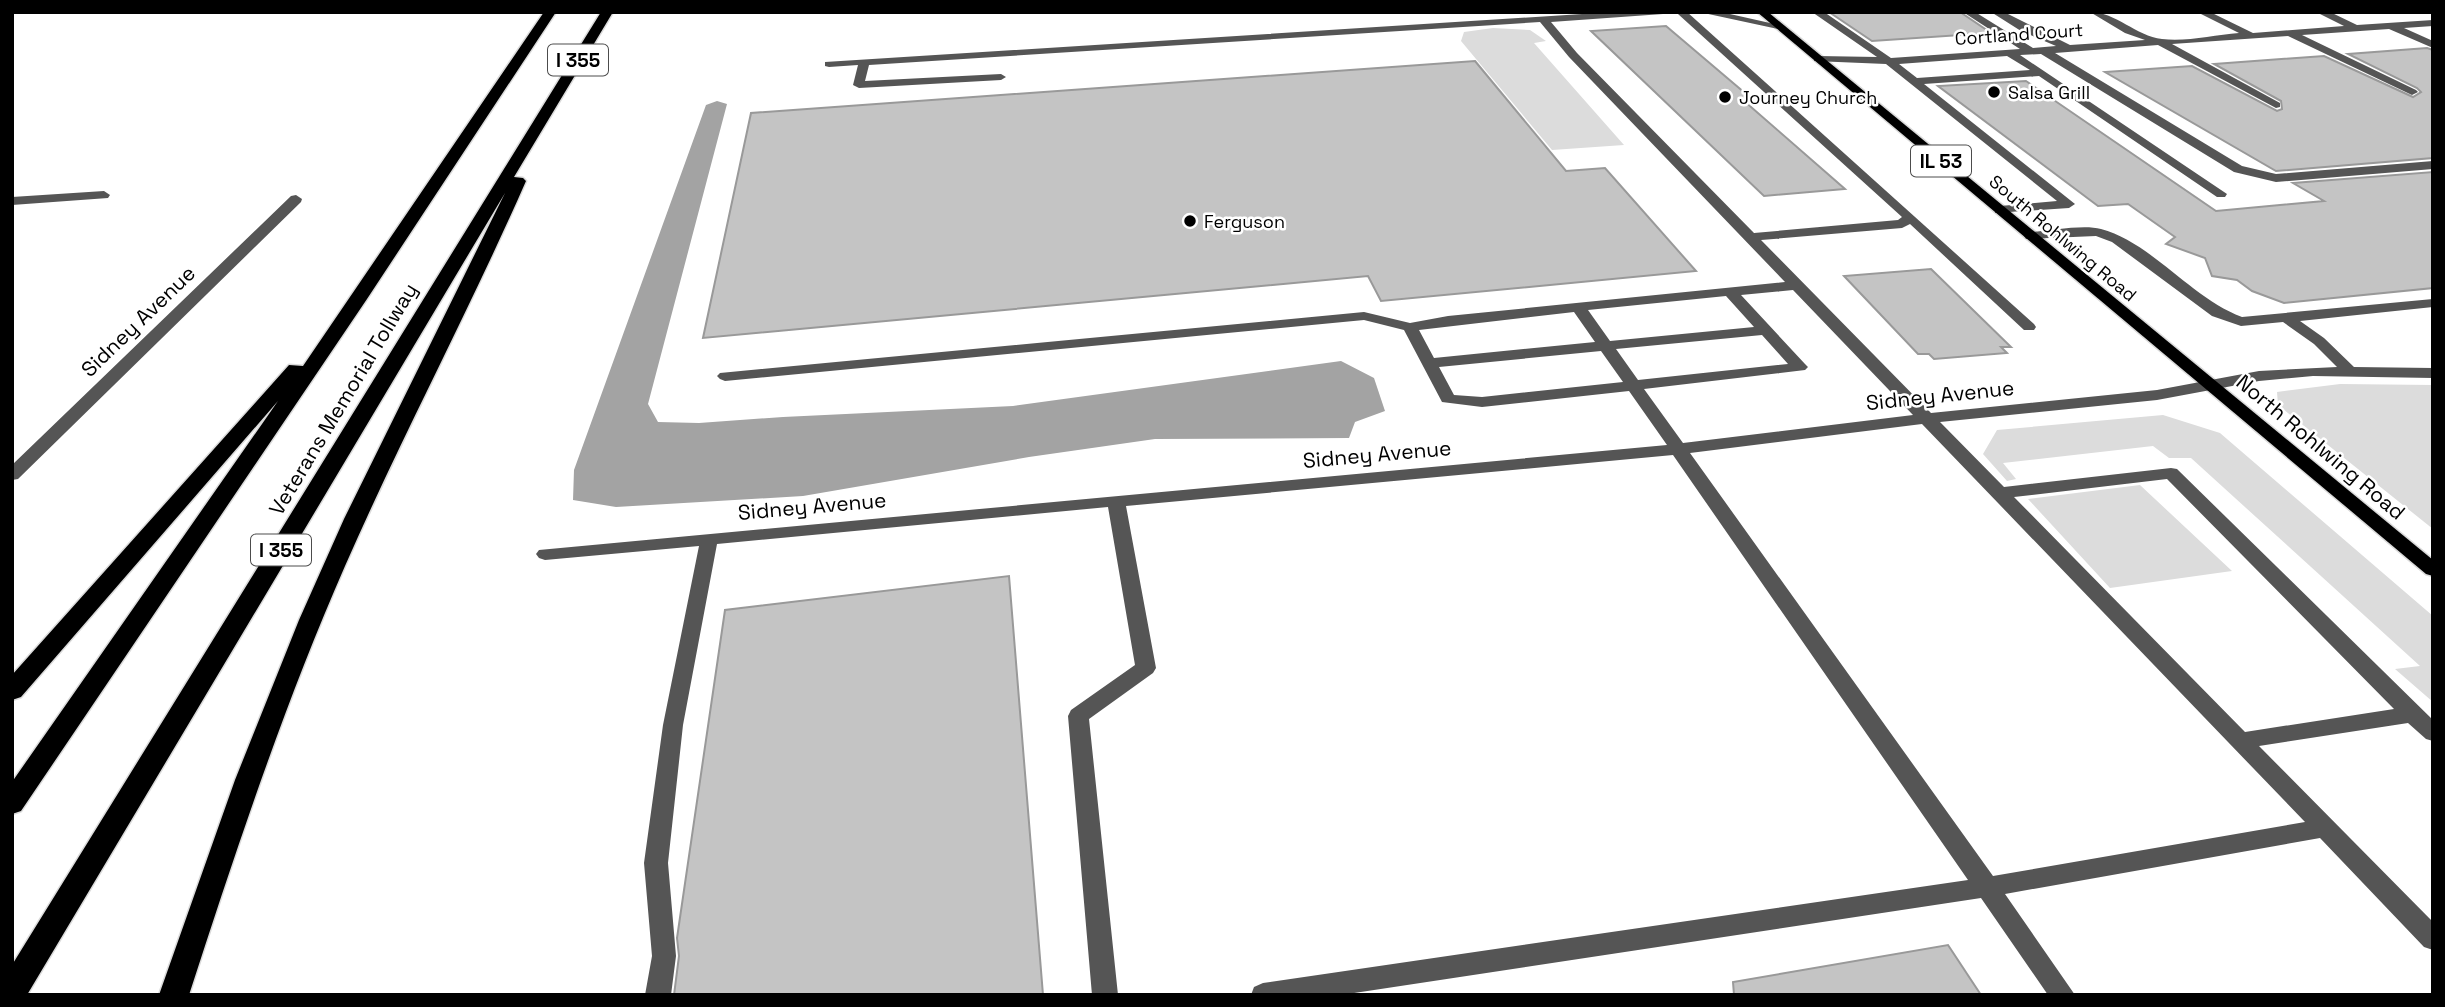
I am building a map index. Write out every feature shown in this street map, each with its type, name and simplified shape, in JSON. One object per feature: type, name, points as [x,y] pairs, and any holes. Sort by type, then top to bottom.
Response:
[{"type":"highway","name":"Veterans Memorial Tollway","points":[[12,803],[358,299],[550,12]]},
{"type":"highway","name":"Veterans Memorial Tollway","points":[[12,992],[607,12]]},
{"type":"highway","points":[[174,995],[236,807],[333,567],[487,253],[549,108]]},
{"type":"highway","points":[[12,691],[358,299]]},
{"type":"main road","name":"South Rohlwing Road","points":[[1762,12],[2211,385]]},
{"type":"main road","name":"North Rohlwing Road","points":[[2211,385],[2433,570]]},
{"type":"street","points":[[829,64],[1673,12]]},
{"type":"street","points":[[1681,12],[2029,327]]},
{"type":"street","points":[[1704,12],[1778,26]]},
{"type":"street","points":[[1818,12],[1889,61],[2069,204],[2000,210]]},
{"type":"street","points":[[1968,12],[2238,169],[2276,178],[2433,166]]},
{"type":"street","points":[[1996,12],[2025,29],[2070,48]]},
{"type":"street","points":[[2080,12],[2135,43]]},
{"type":"street","points":[[2095,12],[2129,31],[2160,42],[2276,105]]},
{"type":"street","points":[[2202,12],[2250,36]]},
{"type":"street","points":[[2321,12],[2355,28]]},
{"type":"street","points":[[2380,16],[2433,46]]},
{"type":"street","points":[[1543,19],[1573,55],[2431,936]]},
{"type":"street","name":"Cortland Court","points":[[1818,59],[1889,61],[2433,23]]},
{"type":"street","points":[[2289,33],[2412,92]]},
{"type":"street","points":[[2010,53],[2221,194]]},
{"type":"street","points":[[950,80],[951,55]]},
{"type":"street","points":[[864,62],[859,85],[1001,77]]},
{"type":"street","points":[[1914,81],[2041,73]]},
{"type":"street","points":[[12,201],[104,195]]},
{"type":"street","name":"Sidney Avenue","points":[[12,475],[296,199]]},
{"type":"street","points":[[1751,237],[1902,224],[1910,217]]},
{"type":"street","points":[[2031,236],[2097,232],[2118,239],[2217,313],[2241,322],[2433,303]]},
{"type":"street","points":[[725,376],[1364,316],[1410,327],[1798,285]]},
{"type":"street","points":[[1410,327],[1448,399],[1482,402],[1800,367],[1730,292]]},
{"type":"street","points":[[1578,307],[2063,995]]},
{"type":"street","points":[[2287,318],[2319,341],[2348,369]]},
{"type":"street","points":[[1429,363],[1766,330]]},
{"type":"street","name":"Sidney Avenue","points":[[545,554],[1678,449],[1928,418],[2157,395],[2259,376],[2348,369],[2433,373]]},
{"type":"street","points":[[2001,493],[2171,473],[2433,733]]},
{"type":"street","points":[[1105,995],[1077,716],[1146,668],[1116,501]]},
{"type":"street","points":[[658,995],[664,956],[656,863],[673,725],[709,539]]},
{"type":"street","points":[[2241,741],[2412,714]]},
{"type":"street","points":[[1263,995],[1987,887],[2325,828]]},
{"type":"shaded area","points":[[1493,28],[1530,30],[1546,41],[1534,43],[1624,145],[1552,150],[1461,41],[1464,32]]},
{"type":"shaded area","points":[[717,101],[727,104],[648,404],[658,422],[699,423],[1013,406],[1341,361],[1374,378],[1385,411],[1355,422],[1349,438],[1155,439],[1029,457],[803,496],[616,507],[573,500],[574,470],[706,105]]},
{"type":"shaded area","points":[[2340,384],[2433,385],[2433,529],[2278,405],[2277,392]]},
{"type":"shaded area","points":[[2163,415],[2220,433],[2433,616],[2433,702],[2395,669],[2420,666],[2191,458],[2169,458],[2153,446],[2003,463],[2016,479],[2007,481],[1983,454],[1997,430]]},
{"type":"shaded area","points":[[2140,485],[2232,571],[2110,588],[2028,499]]},
{"type":"building","points":[[1829,12],[1960,12],[1991,33],[1872,41]]},
{"type":"building","points":[[1666,26],[1752,99],[1743,100],[1845,189],[1764,196],[1591,31]]},
{"type":"building","points":[[2427,48],[2433,50],[2433,158],[2276,171],[2105,72],[2192,66],[2277,111],[2282,109],[2281,101],[2214,64],[2324,56],[2413,97],[2421,92],[2417,88],[2348,54]]},
{"type":"building","name":"Ferguson","points":[[1475,61],[1566,171],[1605,168],[1696,271],[1381,301],[1368,276],[703,338],[751,113]]},
{"type":"building","points":[[2026,81],[2216,211],[2324,201],[2293,183],[2433,172],[2433,288],[2284,303],[2252,291],[2237,280],[2212,276],[2205,258],[2166,244],[2175,237],[2128,204],[2098,206],[1938,86]]},
{"type":"building","points":[[1931,269],[2011,347],[2001,347],[2007,353],[1934,359],[1929,354],[1918,354],[1844,276]]},
{"type":"building","points":[[1009,576],[1043,995],[674,995],[679,956],[677,938],[725,610]]},
{"type":"building","points":[[1948,945],[1981,995],[1734,995],[1733,982]]},
{"type":"place","name":"Salsa Grill","points":[[1994,92]]},
{"type":"place","name":"Journey Church","points":[[1725,97]]},
{"type":"place","name":"Ferguson","points":[[1190,221]]}]
